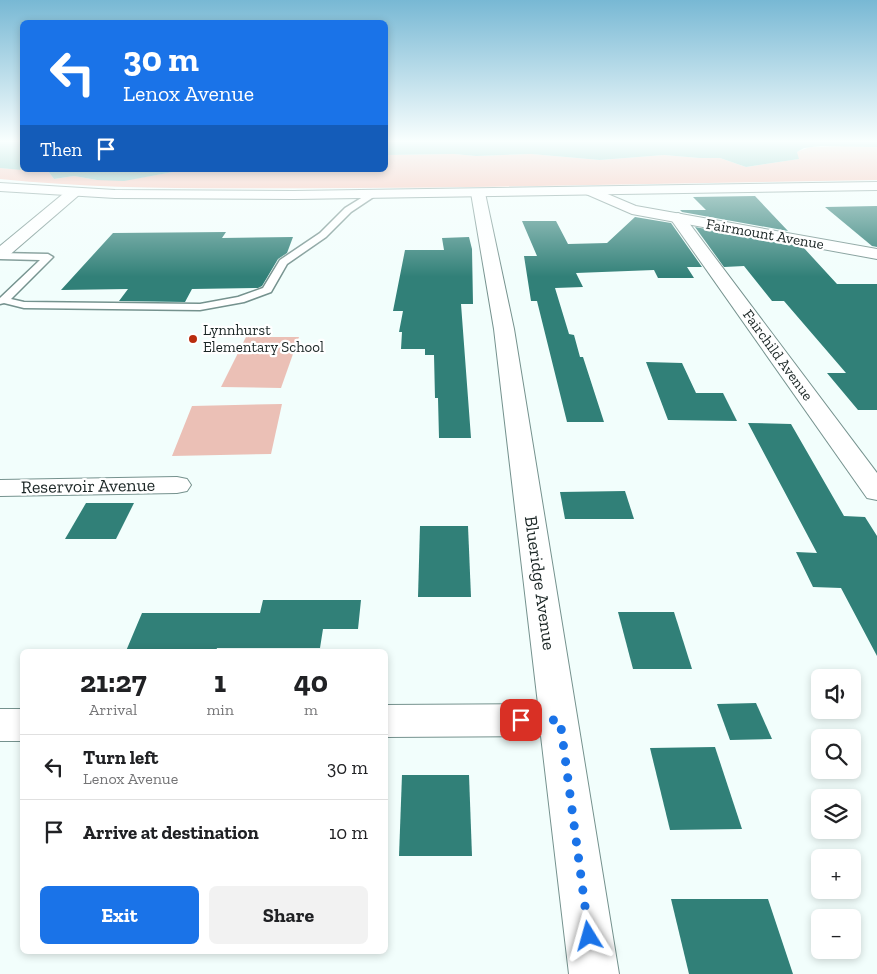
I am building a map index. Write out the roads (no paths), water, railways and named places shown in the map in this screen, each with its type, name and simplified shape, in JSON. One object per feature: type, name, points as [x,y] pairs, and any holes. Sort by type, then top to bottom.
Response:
[{"type":"street","points":[[0,187],[74,192],[190,195],[478,193],[877,186]]},
{"type":"street","name":"Fairmount Avenue","points":[[591,191],[632,210],[877,254]]},
{"type":"street","points":[[628,191],[653,214]]},
{"type":"street","points":[[0,255],[74,192]]},
{"type":"street","name":"Blueridge Avenue","points":[[478,193],[504,329],[594,974]]},
{"type":"street","name":"Fairchild Avenue","points":[[678,218],[877,492]]},
{"type":"street","name":"Reservoir Avenue","points":[[0,488],[176,485]]},
{"type":"street","points":[[388,722],[560,720]]},
{"type":"street","points":[[0,725],[20,725]]},
{"type":"lane","points":[[2,301],[24,305],[200,307],[240,300],[267,290],[283,262],[323,235],[348,210],[374,194]]},
{"type":"lane","points":[[0,255],[48,257],[2,301]]},
{"type":"place","name":"Lynnhurst Elementary School","points":[[193,339]]}]
